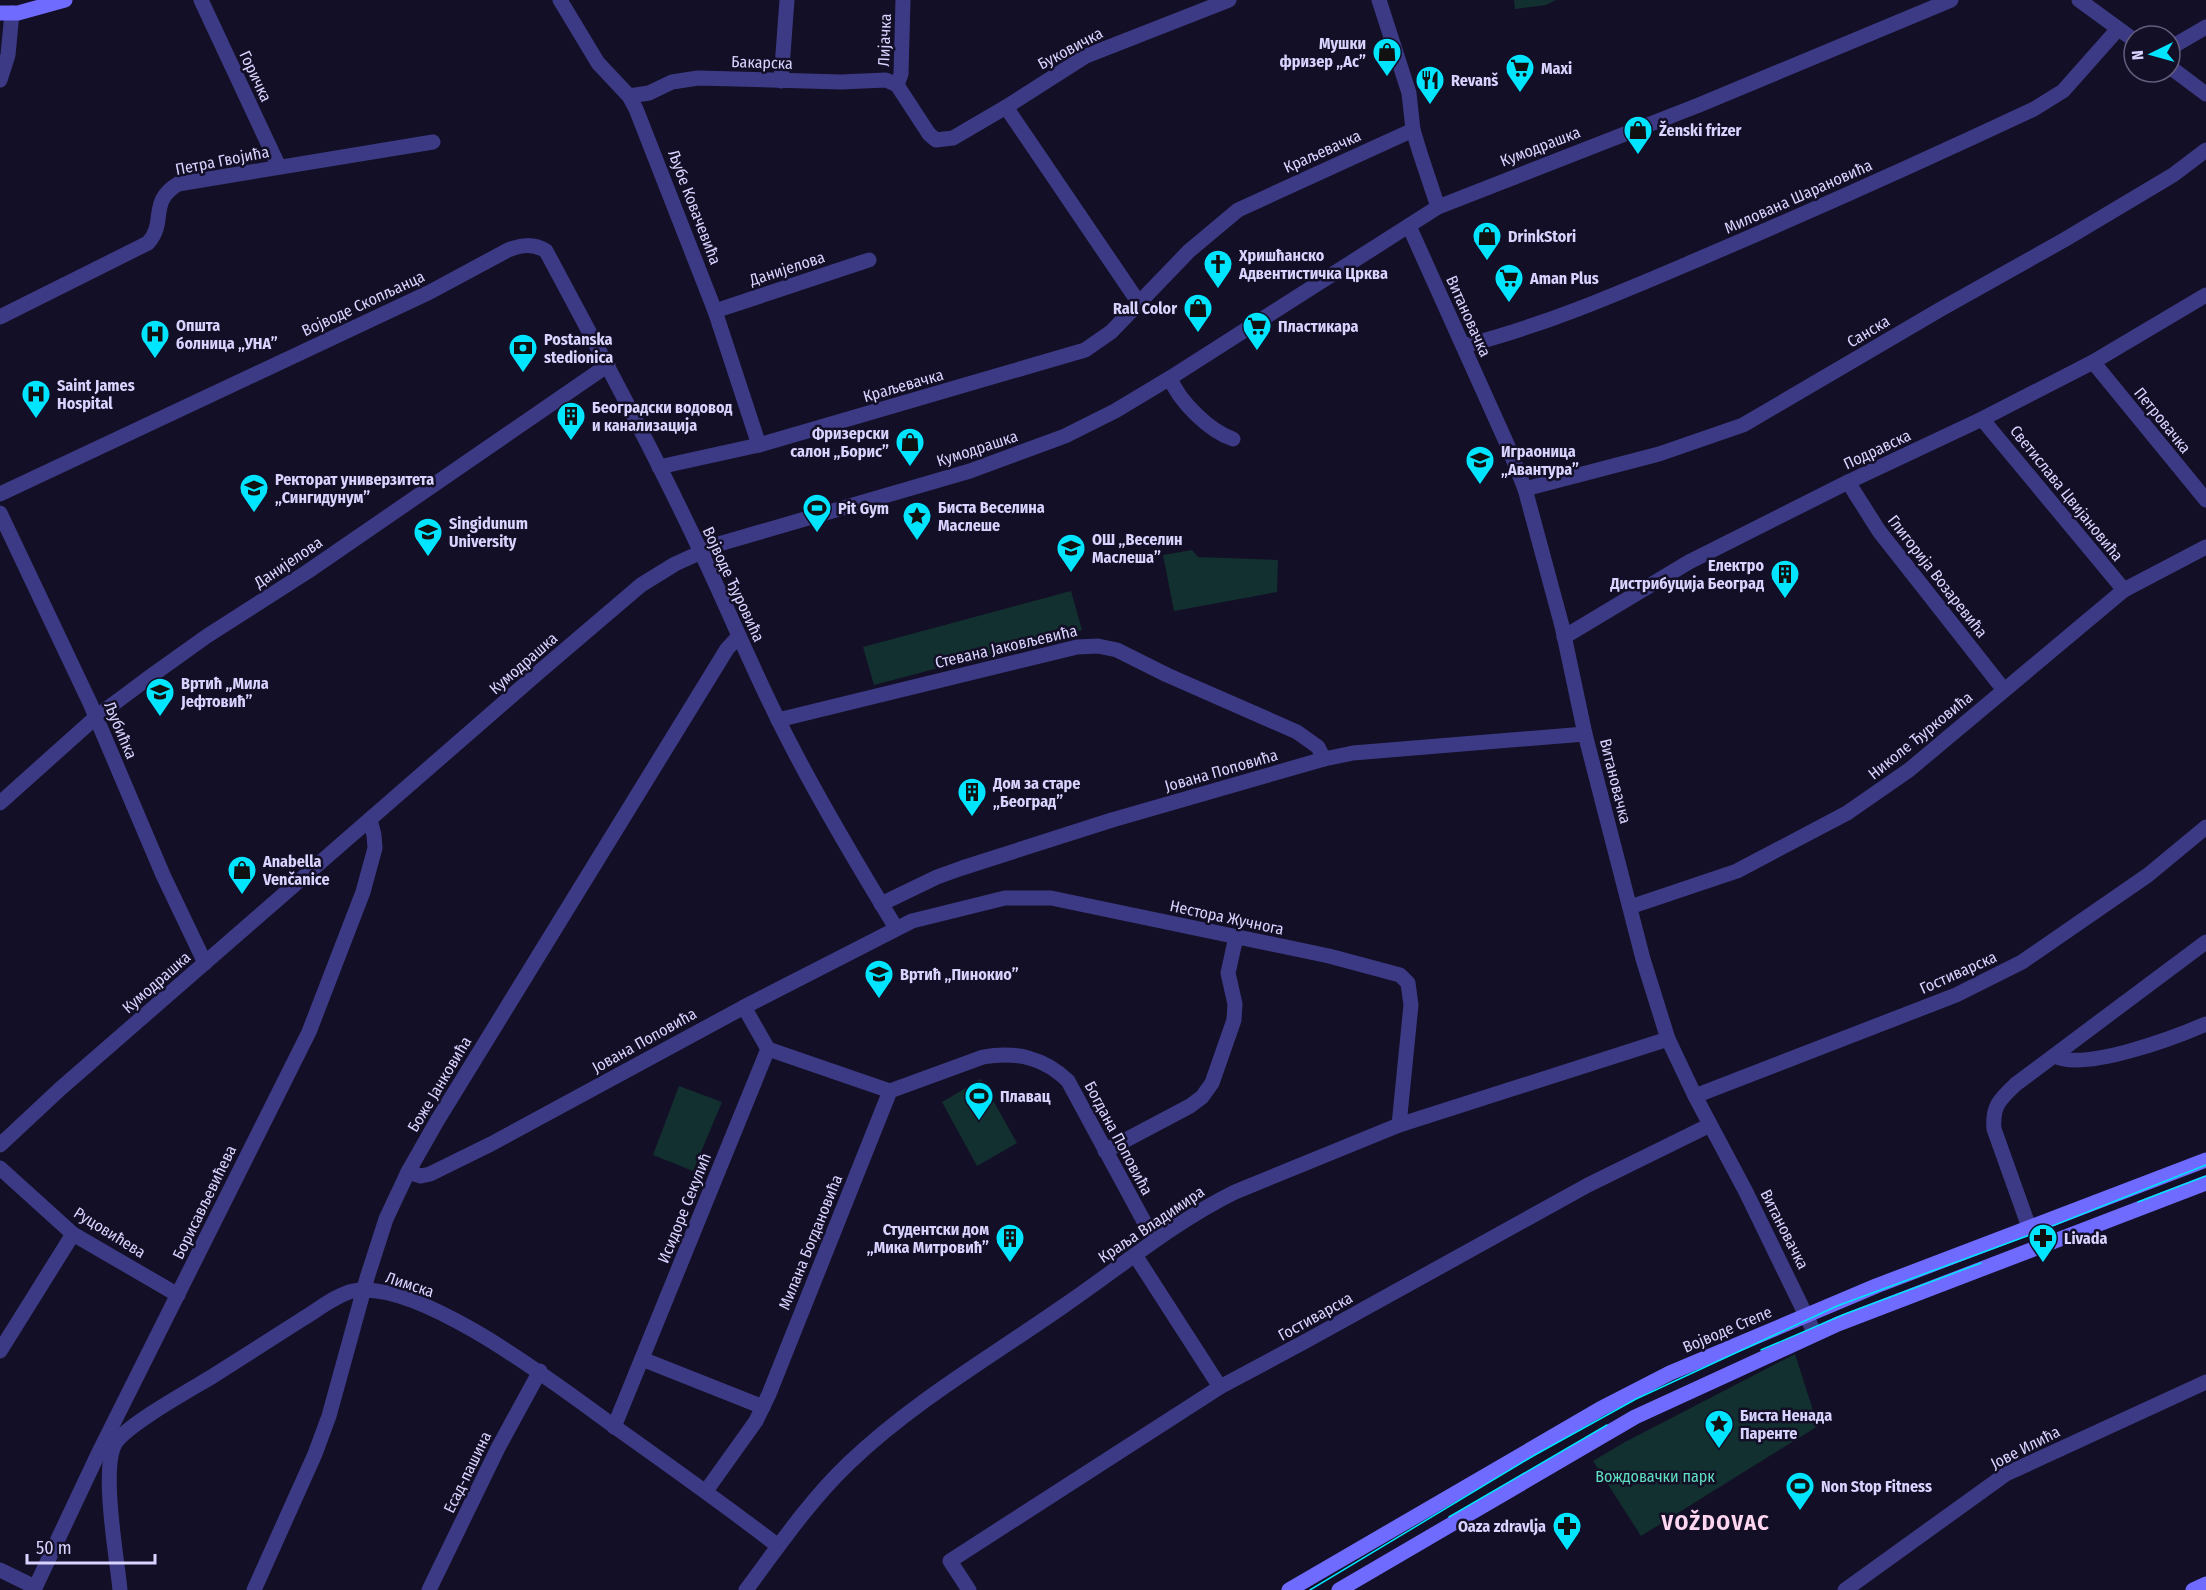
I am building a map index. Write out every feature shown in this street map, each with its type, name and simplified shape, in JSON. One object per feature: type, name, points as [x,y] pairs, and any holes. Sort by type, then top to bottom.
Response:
[{"type":"main road","points":[[6,13],[65,0]]},
{"type":"main road","name":"Војводе Степе","points":[[1289,1590],[1600,1409],[1670,1372],[1807,1314],[2206,1160]]},
{"type":"main road","points":[[1339,1590],[1635,1417],[1815,1334],[2206,1183]]},
{"type":"main road","points":[[2193,1590],[2206,1584]]},
{"type":"street","name":"Горичка","points":[[201,0],[279,167]]},
{"type":"street","name":"Љубе Ковачевића","points":[[560,0],[603,71],[629,96],[647,134],[715,311],[759,445]]},
{"type":"street","points":[[781,81],[787,0]]},
{"type":"street","name":"Лијачка","points":[[903,0],[902,74],[897,85],[928,134],[936,140]]},
{"type":"street","name":"Буковичка","points":[[936,140],[953,138],[1006,107],[1073,63],[1096,52],[1229,0]]},
{"type":"street","points":[[1379,0],[1409,93],[1413,130],[1438,207]]},
{"type":"street","name":"Кумодрашка","points":[[0,1145],[60,1089],[635,590],[675,564],[700,551],[766,529],[970,471],[1081,429],[1170,378],[1438,207],[1699,105],[1951,0]]},
{"type":"street","points":[[2079,0],[2122,32]]},
{"type":"street","points":[[0,81],[8,55],[6,13]]},
{"type":"street","points":[[2182,41],[2206,27]]},
{"type":"street","name":"Милована Шарановића","points":[[1463,346],[1525,329],[1578,310],[1839,198],[2034,109],[2063,91],[2118,29]]},
{"type":"street","points":[[2182,76],[2206,94]]},
{"type":"street","name":"Бакарска","points":[[629,96],[649,93],[672,82],[698,78],[841,82],[886,80],[897,85]]},
{"type":"street","points":[[1006,107],[1139,303]]},
{"type":"street","name":"Краљевачка","points":[[659,467],[759,445],[1072,355],[1099,342],[1189,251],[1238,210],[1413,130]]},
{"type":"street","name":"Петра Гвојића","points":[[0,317],[148,243],[157,227],[159,204],[167,192],[178,184],[433,142]]},
{"type":"street","name":"Санска","points":[[1525,489],[1659,454],[1743,425],[2064,240],[2172,175],[2206,150]]},
{"type":"street","name":"Витановачка","points":[[1408,226],[1507,444],[1525,489],[1564,637],[1585,734],[1648,980],[1668,1039],[1815,1334]]},
{"type":"street","name":"Војводе Скопљанца","points":[[0,494],[430,292],[507,250],[530,245],[538,246],[546,251]]},
{"type":"street","name":"Војводе Ђуровића","points":[[546,251],[608,365],[659,467],[778,720],[835,826],[896,928]]},
{"type":"street","name":"Данијелова","points":[[715,311],[869,261]]},
{"type":"street","name":"Подравска","points":[[1564,637],[1689,562],[1848,482],[1983,419],[2093,362],[2206,296]]},
{"type":"street","name":"Петровачка","points":[[2093,362],[2206,500]]},
{"type":"street","name":"Данијелова","points":[[0,803],[96,717],[207,636],[307,572],[608,365]]},
{"type":"street","points":[[1170,378],[1174,387],[1203,421],[1213,430],[1233,439]]},
{"type":"street","name":"Светислава Цвијановића","points":[[1983,419],[2124,590]]},
{"type":"street","name":"Глигорија Возаревића","points":[[1848,482],[1879,531],[2004,690]]},
{"type":"street","name":"Љубићка","points":[[0,513],[96,717],[163,875],[205,963]]},
{"type":"street","name":"Николе Ђурковића","points":[[1630,907],[1737,871],[1847,813],[1909,770],[2124,590],[2206,547]]},
{"type":"street","name":"Боже Јанковића","points":[[254,1590],[315,1454],[329,1416],[363,1290],[386,1219],[408,1172],[727,649],[738,637]]},
{"type":"street","name":"Стевана Јаковљевића","points":[[778,720],[1077,647],[1098,646],[1117,650],[1167,675],[1297,732],[1318,747],[1324,759]]},
{"type":"street","name":"Јована Поповића","points":[[881,904],[962,868],[1112,820],[1324,759],[1353,753],[1585,734]]},
{"type":"street","name":"Борисављевићева","points":[[35,1589],[122,1407],[304,1041],[334,971],[363,892],[375,848],[370,820]]},
{"type":"street","name":"Гостиварска","points":[[1695,1096],[1956,995],[2022,962],[2148,875],[2206,827]]},
{"type":"street","name":"Нестора Жучнога","points":[[896,928],[912,921],[979,903],[1005,898],[1052,898],[1329,956],[1400,975],[1410,987],[1411,1005],[1400,1125]]},
{"type":"street","name":"Јована Поповића","points":[[408,1172],[425,1176],[491,1144],[744,1007],[896,928]]},
{"type":"street","points":[[1105,1151],[1190,1106],[1202,1097],[1212,1083],[1234,1020],[1234,997],[1228,973],[1236,937]]},
{"type":"street","points":[[2029,1227],[1994,1129],[1993,1114],[1998,1104],[2008,1092],[2206,942]]},
{"type":"street","points":[[744,1007],[768,1049],[890,1091]]},
{"type":"street","points":[[2055,1056],[2065,1060],[2080,1061],[2172,1038],[2206,1024]]},
{"type":"street","name":"Краља Владимира","points":[[746,1590],[778,1546],[848,1464],[885,1431],[951,1381],[1066,1305],[1154,1240],[1209,1204],[1400,1125],[1668,1039]]},
{"type":"street","name":"Исидоре Секулић","points":[[614,1426],[768,1049]]},
{"type":"street","name":"Богдана Поповића","points":[[890,1091],[997,1055],[1038,1060],[1051,1067],[1068,1081],[1154,1240]]},
{"type":"street","name":"Милана Богдановића","points":[[706,1491],[763,1407],[890,1091]]},
{"type":"street","name":"Гостиварска","points":[[969,1590],[950,1561],[1220,1387],[1588,1185],[1710,1125]]},
{"type":"street","name":"Руцовићева","points":[[0,1168],[73,1234],[178,1294]]},
{"type":"street","points":[[0,1351],[73,1234]]},
{"type":"street","points":[[1135,1255],[1220,1387]]},
{"type":"street","name":"Лимска","points":[[120,1590],[108,1466],[114,1445],[120,1437],[328,1303],[347,1293],[363,1290],[407,1299],[438,1312],[540,1371],[778,1546]]},
{"type":"street","points":[[642,1359],[763,1407]]},
{"type":"street","name":"Есад-пашина","points":[[429,1590],[498,1448],[540,1371]]},
{"type":"street","name":"Јове Илића","points":[[1845,1590],[2006,1474],[2206,1382]]},
{"type":"street","points":[[122,1407],[127,1419],[137,1424]]},
{"type":"street","points":[[84,1487],[98,1483],[109,1488]]},
{"type":"street","points":[[0,1570],[35,1589]]},
{"type":"green space","points":[[1514,0],[1556,0],[1546,5],[1515,9]]},
{"type":"green space","points":[[1192,550],[1198,557],[1278,560],[1277,592],[1174,611],[1163,555]]},
{"type":"green space","points":[[1071,591],[1082,630],[874,685],[863,647]]},
{"type":"green space","name":"Плавац","points":[[981,1079],[1017,1143],[977,1166],[942,1102]]},
{"type":"green space","points":[[679,1086],[722,1102],[693,1171],[653,1155]]},
{"type":"green space","name":"Вождовачки парк","points":[[1795,1354],[1818,1426],[1641,1536],[1593,1461],[1625,1442]]},
{"type":"tram line","points":[[1310,1590],[1533,1456],[1636,1399],[1837,1306],[2027,1236],[2206,1165]]},
{"type":"tram line","points":[[2138,1202],[2206,1176]]},
{"type":"tram line","points":[[1761,1350],[1845,1314],[1981,1263]]},
{"type":"tram line","points":[[1449,1517],[1607,1425]]},
{"type":"place","name":"Мушки фризер „Ас”","points":[[1387,78]]},
{"type":"place","name":"Maxi","points":[[1520,94]]},
{"type":"place","name":"Revanš","points":[[1430,106]]},
{"type":"place","name":"Ženski frizer","points":[[1638,156]]},
{"type":"place","name":"DrinkStori","points":[[1487,262]]},
{"type":"place","name":"Хришћанско Адвентистичка Црква","points":[[1218,290]]},
{"type":"place","name":"Aman Plus","points":[[1509,304]]},
{"type":"place","name":"Rall Color","points":[[1198,334]]},
{"type":"place","name":"Пластикара","points":[[1257,352]]},
{"type":"place","name":"Општа болница „УНА”","points":[[155,360]]},
{"type":"place","name":"Postanska stedionica","points":[[523,374]]},
{"type":"place","name":"Saint James Hospital","points":[[36,420]]},
{"type":"place","name":"Београдски водовод и канализација","points":[[571,442]]},
{"type":"place","name":"Фризерски салон „Борис”","points":[[910,468]]},
{"type":"place","name":"Играоница „Авантура”","points":[[1480,486]]},
{"type":"place","name":"Ректорат универзитета „Сингидунум”","points":[[254,514]]},
{"type":"place","name":"Pit Gym","points":[[817,534]]},
{"type":"place","name":"Биста Веселина Маслеше","points":[[917,542]]},
{"type":"place","name":"Singidunum University","points":[[428,558]]},
{"type":"place","name":"ОШ „Веселин Маслеша”","points":[[1071,574]]},
{"type":"place","name":"Електро Дистрибуција Београд","points":[[1785,600]]},
{"type":"place","name":"Вртић „Мила Јефтовић”","points":[[160,718]]},
{"type":"place","name":"Дом за старе „Београд”","points":[[972,818]]},
{"type":"place","name":"Anabella Venčanice","points":[[242,896]]},
{"type":"place","name":"Вртић „Пинокио”","points":[[879,1000]]},
{"type":"place","name":"Плавац","points":[[979,1122]]},
{"type":"place","name":"Студентски дом „Мика Митровић”","points":[[1010,1264]]},
{"type":"place","name":"Livada","points":[[2043,1264]]},
{"type":"place","name":"Биста Ненада Паренте","points":[[1719,1450]]},
{"type":"place","name":"Non Stop Fitness","points":[[1800,1512]]},
{"type":"place","name":"Oaza zdravlja","points":[[1567,1552]]},
{"type":"district","name":"VOŽDOVAC","points":[[1716,1522]]}]
